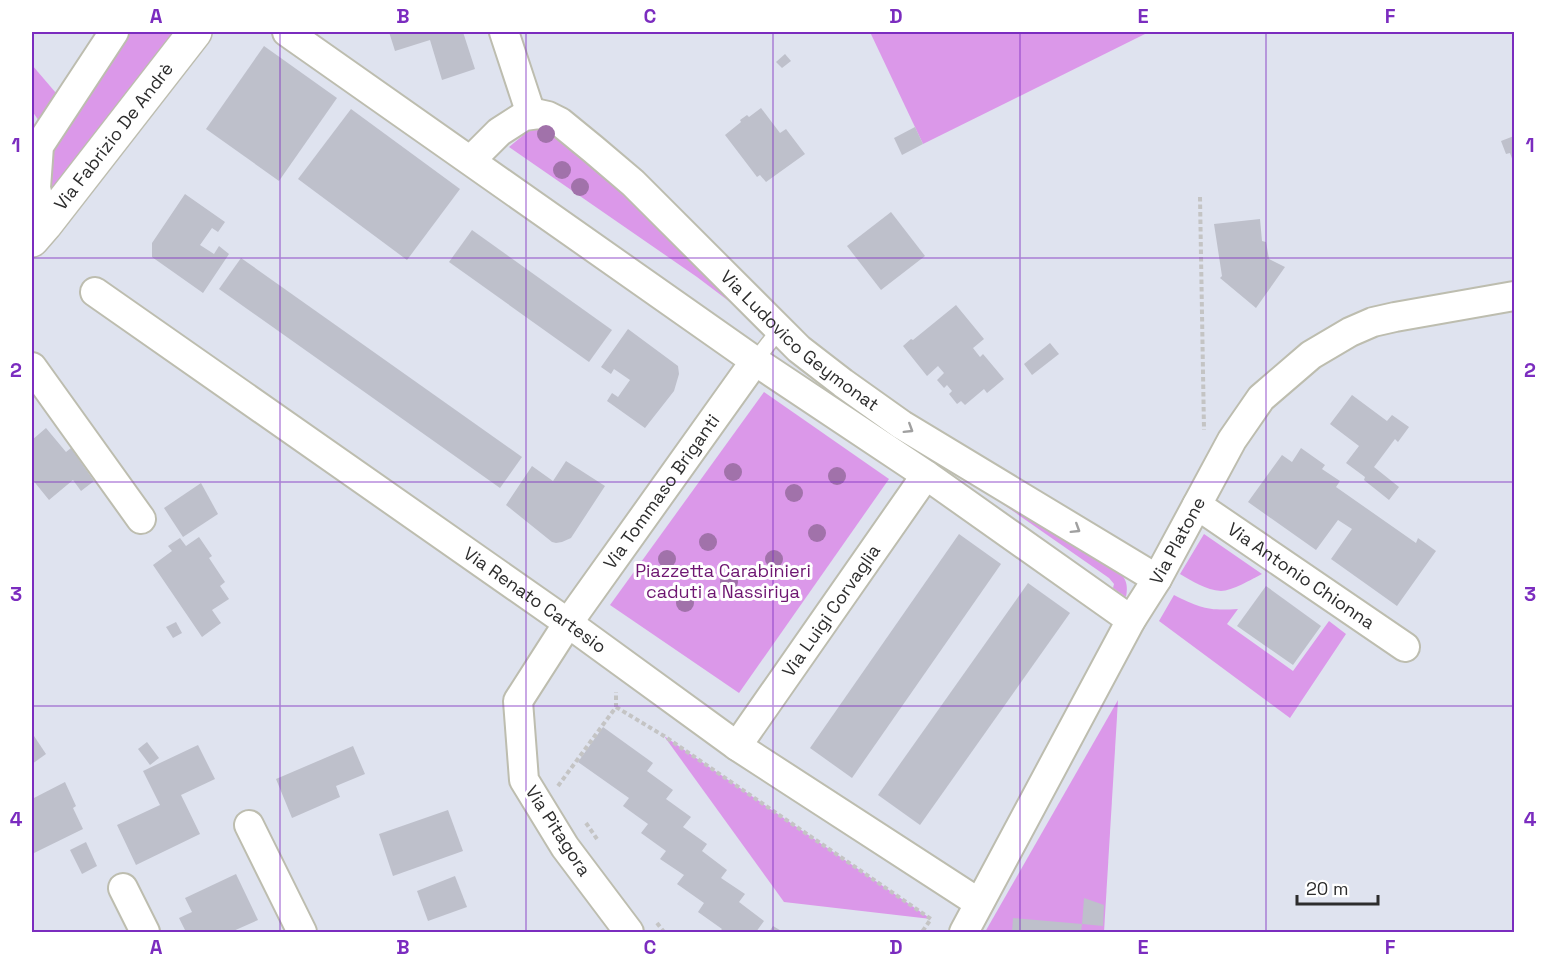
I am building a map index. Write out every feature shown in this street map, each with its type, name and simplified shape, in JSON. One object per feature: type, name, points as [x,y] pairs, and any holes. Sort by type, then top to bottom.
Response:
[{"type":"street","points":[[38,232],[36,188],[39,147],[114,32]]},
{"type":"street","name":"Via Fabrizio De Andrè","points":[[38,232],[195,32]]},
{"type":"street","name":"Via Ludovico Geymonat","points":[[287,32],[755,361],[926,475],[1131,620]]},
{"type":"street","points":[[471,160],[499,132],[516,119],[531,114],[504,32]]},
{"type":"street","name":"Via Ludovico Geymonat","points":[[531,114],[548,116],[560,122],[593,148],[633,183],[708,256],[799,349],[843,383],[902,425],[1157,579]]},
{"type":"street","name":"Via Renato Cartesio","points":[[95,292],[568,623],[737,746],[979,903]]},
{"type":"street","name":"Via Platone","points":[[964,933],[1131,620],[1157,579],[1232,440],[1261,398],[1311,355],[1350,332],[1373,322],[1515,296]]},
{"type":"street","name":"Via Tommaso Briganti","points":[[568,623],[755,361]]},
{"type":"street","points":[[32,367],[141,519]]},
{"type":"street","name":"Via Luigi Corvaglia","points":[[737,746],[926,475]]},
{"type":"street","name":"Via Antonio Chionna","points":[[1197,505],[1405,647]]},
{"type":"street","name":"Via Pitagora","points":[[568,623],[518,701],[524,780],[565,847],[629,933]]},
{"type":"street","points":[[249,825],[302,933]]},
{"type":"street","points":[[123,888],[145,933]]},
{"type":"lane","points":[[755,361],[779,330]]},
{"type":"path","points":[[1200,196],[1204,433],[1219,463]]},
{"type":"path","points":[[554,792],[616,707],[664,736],[931,919],[922,933]]},
{"type":"green space","points":[[128,32],[175,32],[78,159],[50,191],[48,151]]},
{"type":"green space","points":[[870,32],[1149,32],[923,144]]},
{"type":"green space","points":[[32,65],[56,93],[39,121],[32,111]]},
{"type":"green space","points":[[532,128],[553,129],[624,184],[755,323],[697,277],[509,147]]},
{"type":"green space","name":"Piazzetta Carabinieri caduti a Nassiriya","points":[[764,392],[889,479],[739,693],[610,605]]},
{"type":"green space","points":[[908,438],[1118,571],[1126,583],[1126,597],[1113,588],[1114,584],[1109,578]]},
{"type":"green space","points":[[1204,534],[1262,574],[1236,587],[1221,591],[1205,587],[1180,574]]},
{"type":"green space","points":[[1174,595],[1204,608],[1238,609],[1227,624],[1293,671],[1329,621],[1346,634],[1290,718],[1159,621]]},
{"type":"green space","points":[[1118,700],[1104,932],[985,932]]},
{"type":"green space","points":[[664,736],[931,919],[784,902]]},
{"type":"building","points":[[389,32],[463,32],[475,69],[442,80],[430,40],[395,51]]},
{"type":"building","points":[[264,46],[337,98],[279,181],[206,129]]},
{"type":"building","points":[[785,54],[791,61],[782,68],[776,62]]},
{"type":"building","points":[[761,108],[780,133],[786,129],[805,154],[766,182],[760,175],[757,177],[725,135],[741,122],[740,120],[747,115],[749,117]]},
{"type":"building","points":[[351,109],[460,189],[407,260],[298,179]]},
{"type":"building","points":[[915,127],[923,144],[902,155],[894,138]]},
{"type":"building","points":[[1514,136],[1514,164],[1510,153],[1506,154],[1501,141]]},
{"type":"building","points":[[185,194],[225,222],[218,232],[212,228],[200,245],[214,254],[219,246],[229,254],[203,293],[152,257],[152,243]]},
{"type":"building","points":[[891,212],[925,256],[881,290],[847,246]]},
{"type":"building","points":[[1260,219],[1262,241],[1266,242],[1269,259],[1285,267],[1256,308],[1220,278],[1222,276],[1214,224]]},
{"type":"building","points":[[472,230],[612,330],[589,362],[449,262]]},
{"type":"building","points":[[241,258],[522,457],[500,488],[219,289]]},
{"type":"building","points":[[956,305],[984,339],[973,348],[980,357],[983,354],[1004,379],[987,393],[984,389],[965,405],[961,401],[957,404],[949,394],[952,391],[947,385],[944,388],[937,380],[944,373],[938,366],[927,376],[903,346]]},
{"type":"building","points":[[628,329],[678,366],[679,374],[674,391],[645,428],[607,401],[612,393],[618,397],[630,380],[614,369],[611,374],[601,367]]},
{"type":"building","points":[[1050,343],[1059,354],[1032,375],[1024,364]]},
{"type":"building","points":[[1352,395],[1387,421],[1392,415],[1409,427],[1398,442],[1395,439],[1374,467],[1399,487],[1389,500],[1346,463],[1359,446],[1330,424]]},
{"type":"building","points":[[46,428],[66,452],[71,448],[94,481],[81,491],[73,480],[49,500],[32,479],[32,440]]},
{"type":"building","points":[[1301,448],[1325,465],[1322,469],[1340,481],[1336,487],[1416,543],[1418,538],[1436,551],[1397,606],[1331,559],[1352,529],[1338,520],[1316,550],[1248,502],[1282,455],[1292,462]]},
{"type":"building","points":[[566,461],[605,486],[571,538],[556,543],[506,505],[532,466],[553,481]]},
{"type":"building","points":[[201,483],[218,514],[183,537],[164,508]]},
{"type":"building","points":[[959,534],[1001,564],[852,778],[810,748]]},
{"type":"building","points":[[199,537],[212,556],[209,558],[225,582],[220,586],[229,599],[212,610],[221,623],[202,637],[153,565],[172,551],[168,546],[180,538],[186,546]]},
{"type":"building","points":[[1028,583],[1070,613],[920,825],[878,795]]},
{"type":"building","points":[[1266,586],[1321,626],[1293,665],[1237,626]]},
{"type":"building","points":[[176,622],[182,633],[173,638],[166,627]]},
{"type":"building","points":[[603,727],[653,763],[647,771],[673,790],[666,799],[691,817],[683,827],[707,844],[702,851],[727,870],[721,878],[745,894],[739,902],[764,921],[756,932],[719,932],[722,929],[698,912],[704,903],[677,884],[684,875],[660,859],[666,851],[641,833],[648,824],[623,806],[629,798],[578,762]]},
{"type":"building","points":[[32,733],[46,754],[32,764]]},
{"type":"building","points":[[147,742],[159,758],[150,765],[138,749]]},
{"type":"building","points":[[198,745],[215,779],[181,795],[200,834],[136,865],[117,825],[160,805],[143,771]]},
{"type":"building","points":[[353,746],[365,774],[336,786],[340,797],[292,818],[276,779]]},
{"type":"building","points":[[65,782],[76,806],[73,808],[83,829],[32,854],[32,799]]},
{"type":"building","points":[[448,810],[463,851],[393,876],[379,834]]},
{"type":"building","points":[[86,842],[97,866],[82,874],[70,850]]},
{"type":"building","points":[[236,874],[258,920],[231,932],[186,932],[179,918],[192,912],[185,898]]},
{"type":"building","points":[[455,876],[467,907],[428,921],[417,891]]},
{"type":"building","points":[[1084,898],[1104,905],[1103,926],[1082,924]]},
{"type":"building","points":[[1013,918],[1082,924],[1081,932],[1012,932]]},
{"type":"building","points":[[773,926],[783,932],[769,932]]}]
